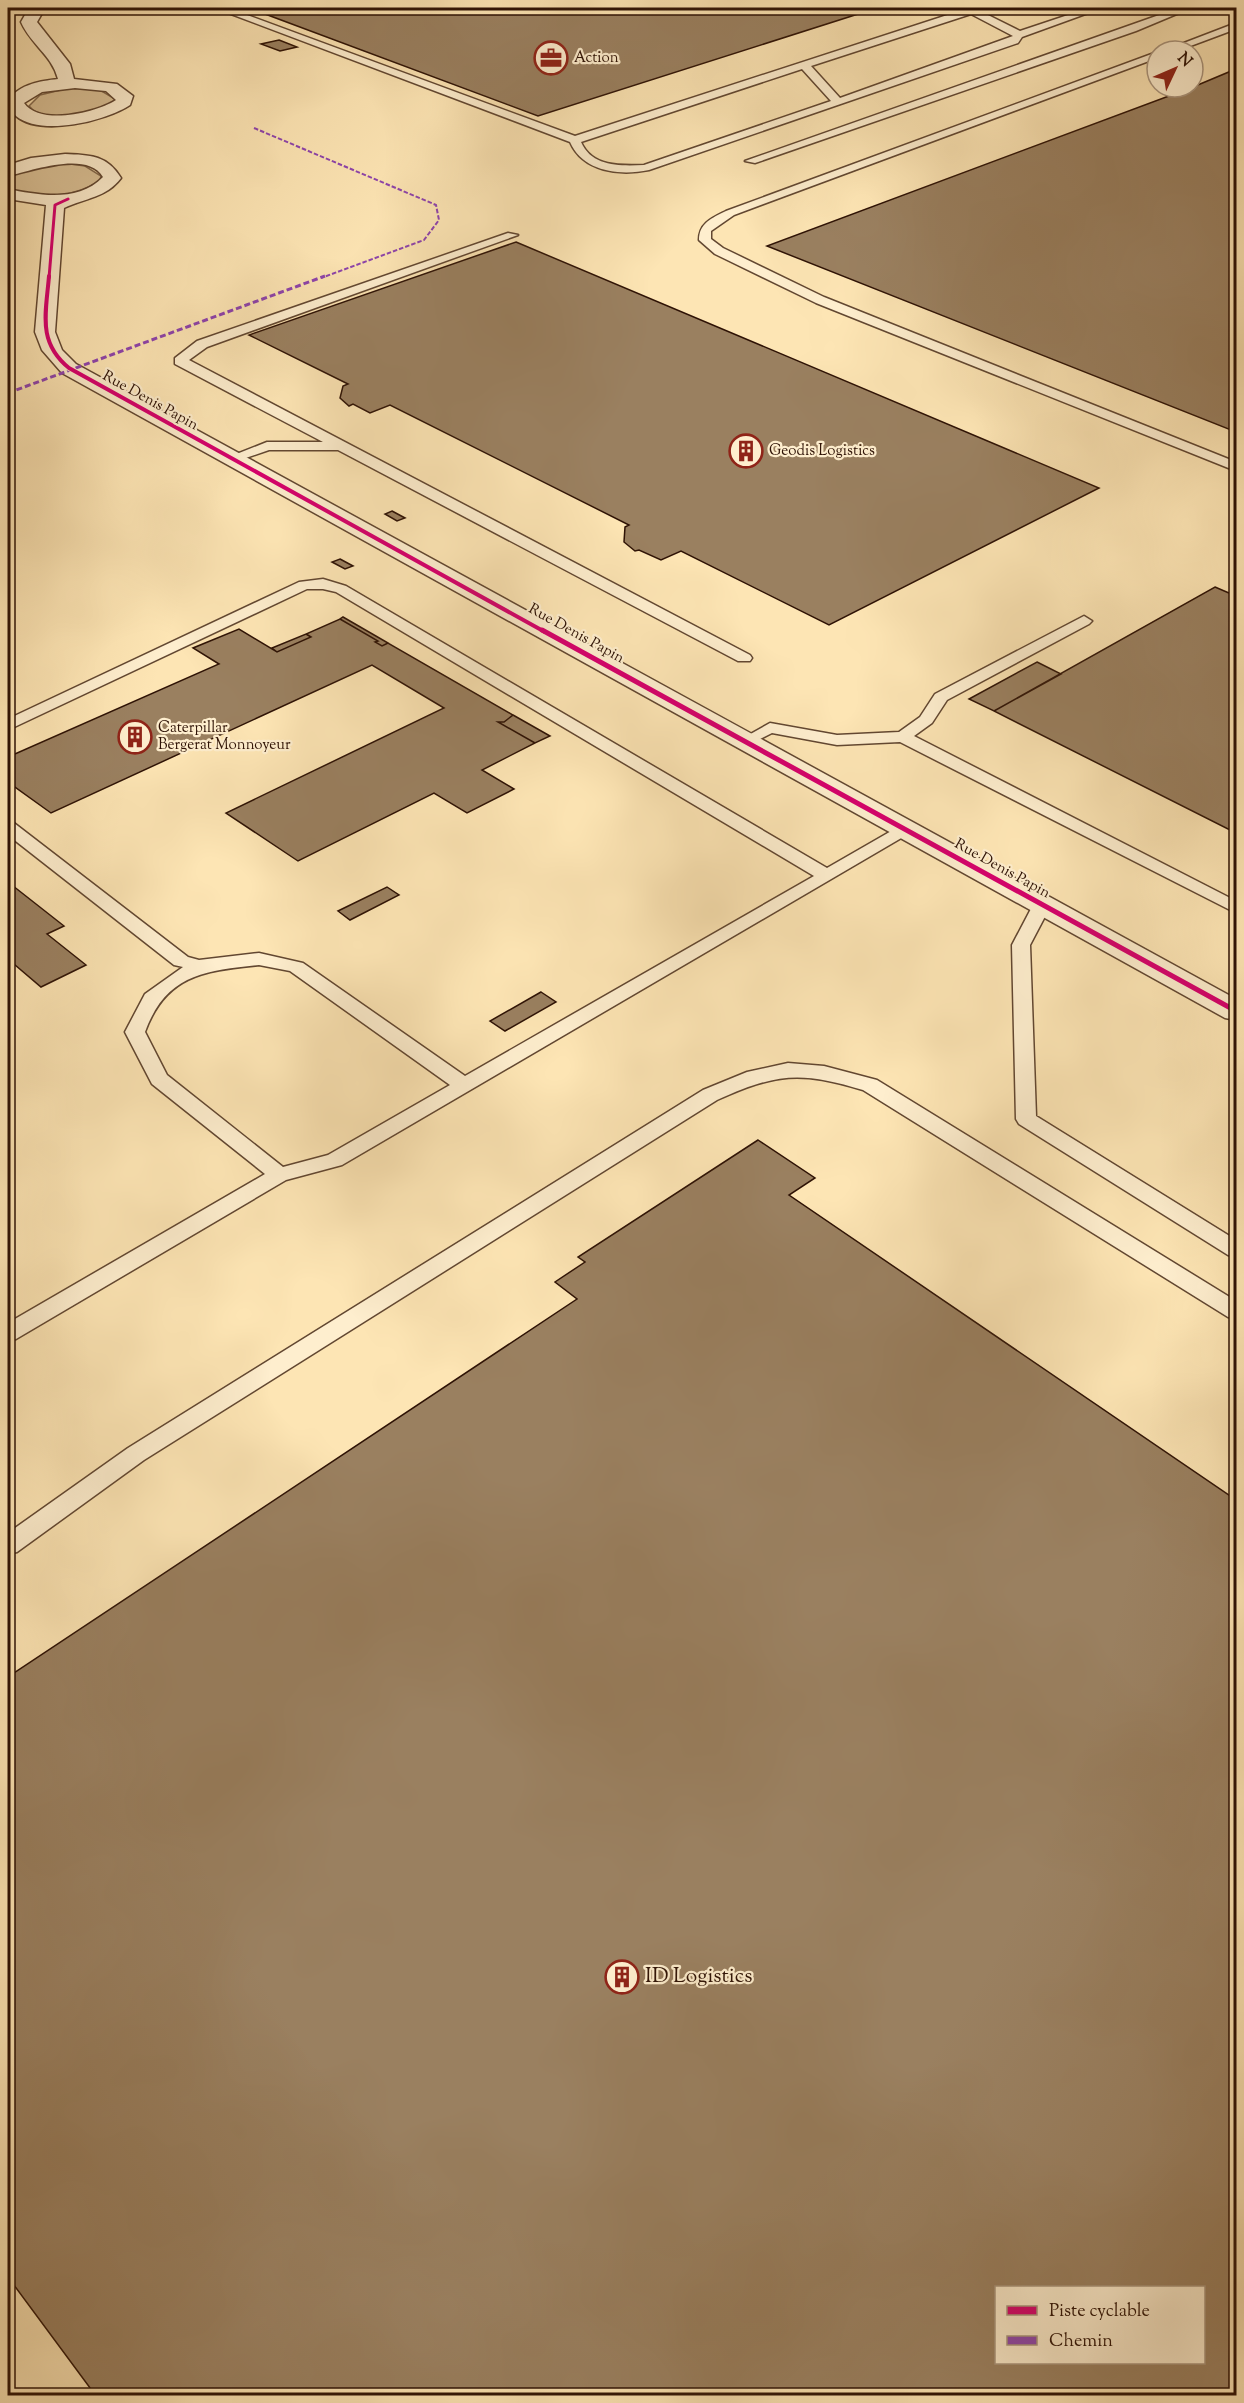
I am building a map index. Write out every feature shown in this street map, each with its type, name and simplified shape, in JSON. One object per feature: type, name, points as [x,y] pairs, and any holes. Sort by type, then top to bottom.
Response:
[{"type":"street","points":[[37,8],[29,22],[33,31],[62,64],[67,84]]},
{"type":"street","points":[[8,171],[27,164],[62,140],[95,116],[119,107],[124,102],[125,96],[111,87],[67,84],[26,93],[15,104],[23,113],[62,140],[86,161],[105,166],[111,172],[112,178],[98,190],[68,199],[32,200],[8,194]]},
{"type":"street","name":"Rue Denis Papin","points":[[68,199],[55,205],[45,332],[48,348],[57,361],[78,375],[1236,1011]]},
{"type":"lane","points":[[220,8],[575,140],[975,9],[1019,35]]},
{"type":"lane","points":[[575,140],[578,153],[591,163],[626,169],[645,168],[1014,41],[1019,35],[1097,8]]},
{"type":"lane","points":[[751,161],[1133,29],[1186,8]]},
{"type":"lane","points":[[1201,39],[1236,26]]},
{"type":"lane","points":[[1145,59],[730,213],[714,221],[705,230],[705,240],[719,251],[820,300],[1236,467]]},
{"type":"lane","points":[[805,66],[837,102]]},
{"type":"lane","points":[[512,235],[202,344],[180,361],[744,658]]},
{"type":"lane","points":[[231,459],[267,446],[341,446]]},
{"type":"lane","points":[[8,725],[304,585],[323,584],[341,589],[826,875]]},
{"type":"lane","points":[[903,737],[926,720],[941,697],[1084,621]]},
{"type":"lane","points":[[746,741],[770,728],[837,740],[903,737],[1236,908]]},
{"type":"lane","points":[[8,826],[182,962],[199,966],[259,959],[296,967],[464,1085]]},
{"type":"lane","points":[[8,1333],[279,1174],[335,1160],[906,830]]},
{"type":"lane","points":[[1042,905],[1021,945],[1026,1119],[1236,1251]]},
{"type":"lane","points":[[199,966],[160,990],[143,1006],[135,1032],[159,1079],[279,1174]]},
{"type":"lane","points":[[8,1545],[136,1454],[710,1095],[755,1074],[795,1067],[832,1073],[870,1085],[1236,1311]]},
{"type":"shaded area","points":[[69,88],[100,90],[115,99],[115,102],[97,111],[59,117],[36,112],[29,106],[40,95]]},
{"type":"shaded area","points":[[63,163],[85,166],[101,176],[100,180],[67,194],[39,197],[16,191],[8,184],[9,180],[20,171]]},
{"type":"building","name":"Action","points":[[249,8],[877,8],[538,116]]},
{"type":"building","points":[[279,40],[297,47],[280,51],[261,44]]},
{"type":"building","points":[[1236,69],[1236,432],[767,246],[1161,99],[1205,99],[1205,82]]},
{"type":"building","name":"Geodis Logistics","points":[[516,242],[1099,488],[829,625],[681,551],[661,560],[639,550],[635,551],[624,542],[625,527],[629,525],[390,405],[370,413],[353,404],[349,406],[340,398],[343,386],[348,384],[249,335]]},
{"type":"building","points":[[392,511],[405,518],[397,521],[385,514]]},
{"type":"building","points":[[340,559],[353,566],[345,569],[332,562]]},
{"type":"building","points":[[1215,587],[1236,596],[1236,833],[994,711]]},
{"type":"building","points":[[343,617],[388,643],[382,646],[375,642],[378,641],[340,619]]},
{"type":"building","name":"Caterpillar Bergerat Monnoyeur","points":[[340,619],[378,641],[375,642],[382,646],[388,643],[513,715],[504,722],[498,722],[535,743],[482,770],[514,789],[467,813],[434,793],[298,861],[226,813],[444,708],[372,665],[51,813],[8,782],[8,757],[219,664],[193,648],[239,629],[277,652],[311,637],[306,634]]},
{"type":"building","points":[[306,634],[311,637],[277,652],[272,648]]},
{"type":"building","points":[[1037,662],[1061,674],[994,711],[969,699]]},
{"type":"building","points":[[513,715],[550,736],[535,743],[498,722],[504,722]]},
{"type":"building","points":[[8,882],[64,926],[47,934],[86,965],[41,987],[8,959]]},
{"type":"building","points":[[387,887],[399,895],[350,920],[338,911]]},
{"type":"building","points":[[541,992],[556,1002],[505,1031],[490,1021]]},
{"type":"building","name":"ID Logistics","points":[[758,1140],[815,1178],[789,1195],[1236,1500],[1236,2396],[96,2396],[8,2277],[8,1677],[577,1299],[555,1282],[585,1262],[578,1257]]},
{"type":"marked path","points":[[8,393],[424,240],[439,220],[436,205],[414,194],[254,128]]},
{"type":"cycle path","points":[[68,199],[55,205],[45,332],[56,357],[76,373],[1236,1011]]},
{"type":"place","name":"Action","points":[[551,58]]},
{"type":"place","name":"Geodis Logistics","points":[[746,451]]},
{"type":"place","name":"Caterpillar Bergerat Monnoyeur","points":[[135,737]]},
{"type":"place","name":"ID Logistics","points":[[622,1977]]}]
